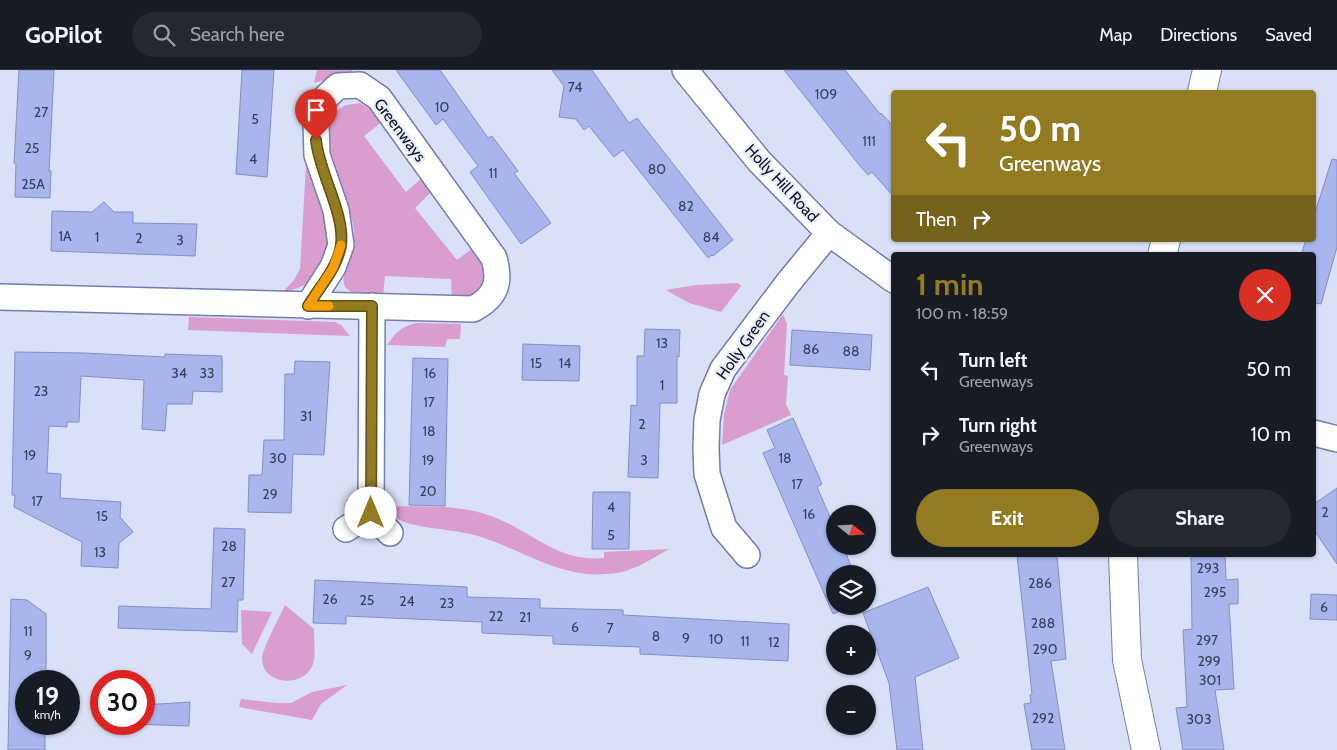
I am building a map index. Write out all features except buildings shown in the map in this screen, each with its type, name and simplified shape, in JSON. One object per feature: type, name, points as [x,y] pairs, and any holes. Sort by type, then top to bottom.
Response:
[{"type":"street","name":"Holly Hill Road","points":[[685,70],[759,161],[829,233],[891,278]]},
{"type":"street","points":[[1202,90],[1207,70]]},
{"type":"street","name":"Greenways","points":[[0,297],[308,306],[473,309],[483,303],[496,286],[498,274],[494,258],[378,98],[360,85],[338,86],[322,102],[316,124],[318,156],[336,210],[341,245],[333,268],[308,306]]},
{"type":"street","name":"Holly Green","points":[[747,555],[724,528],[708,474],[706,448],[707,420],[712,394],[723,369],[788,283],[829,233]]},
{"type":"street","points":[[372,306],[371,513],[390,533]]},
{"type":"street","points":[[1316,434],[1337,439]]},
{"type":"street","points":[[346,529],[371,513]]},
{"type":"street","points":[[1123,557],[1127,660],[1146,750]]},
{"type":"shaded area","points":[[317,70],[352,70],[353,72],[314,83]]},
{"type":"shaded area","points":[[360,103],[375,112],[383,121],[364,136],[406,192],[423,177],[432,191],[415,208],[457,260],[473,248],[488,266],[482,287],[479,292],[469,298],[452,299],[451,279],[385,276],[383,297],[357,297],[345,287],[345,265],[352,245],[354,231],[352,219],[334,167],[329,132],[332,117],[342,107]]},
{"type":"shaded area","points":[[306,165],[314,165],[334,238],[312,282],[280,295],[294,280],[300,269]]},
{"type":"shaded area","points":[[738,283],[741,286],[721,312],[689,303],[666,290],[696,285]]},
{"type":"shaded area","points":[[783,314],[787,324],[784,375],[788,376],[786,404],[791,415],[722,445],[724,414],[730,390]]},
{"type":"shaded area","points":[[189,317],[335,322],[341,325],[350,336],[188,330]]},
{"type":"shaded area","points":[[417,323],[461,324],[460,339],[447,339],[445,347],[387,345],[400,330]]},
{"type":"shaded area","points":[[387,506],[461,509],[485,514],[515,527],[556,550],[586,558],[604,558],[604,552],[669,549],[624,572],[589,574],[572,572],[478,536],[404,522],[393,516]]},
{"type":"shaded area","points":[[285,605],[314,629],[315,652],[313,664],[309,672],[294,680],[285,681],[269,675],[264,668],[262,659],[268,640]]},
{"type":"shaded area","points":[[241,610],[272,612],[252,654],[242,644]]},
{"type":"shaded area","points":[[347,685],[321,704],[312,720],[239,707],[241,699],[291,703],[312,692]]},
{"type":"slow traffic","points":[[329,306],[308,306],[333,268],[341,245]]},
{"type":"route","points":[[316,140],[318,156],[336,210],[341,245],[333,268],[308,306],[372,306],[371,513]]}]
